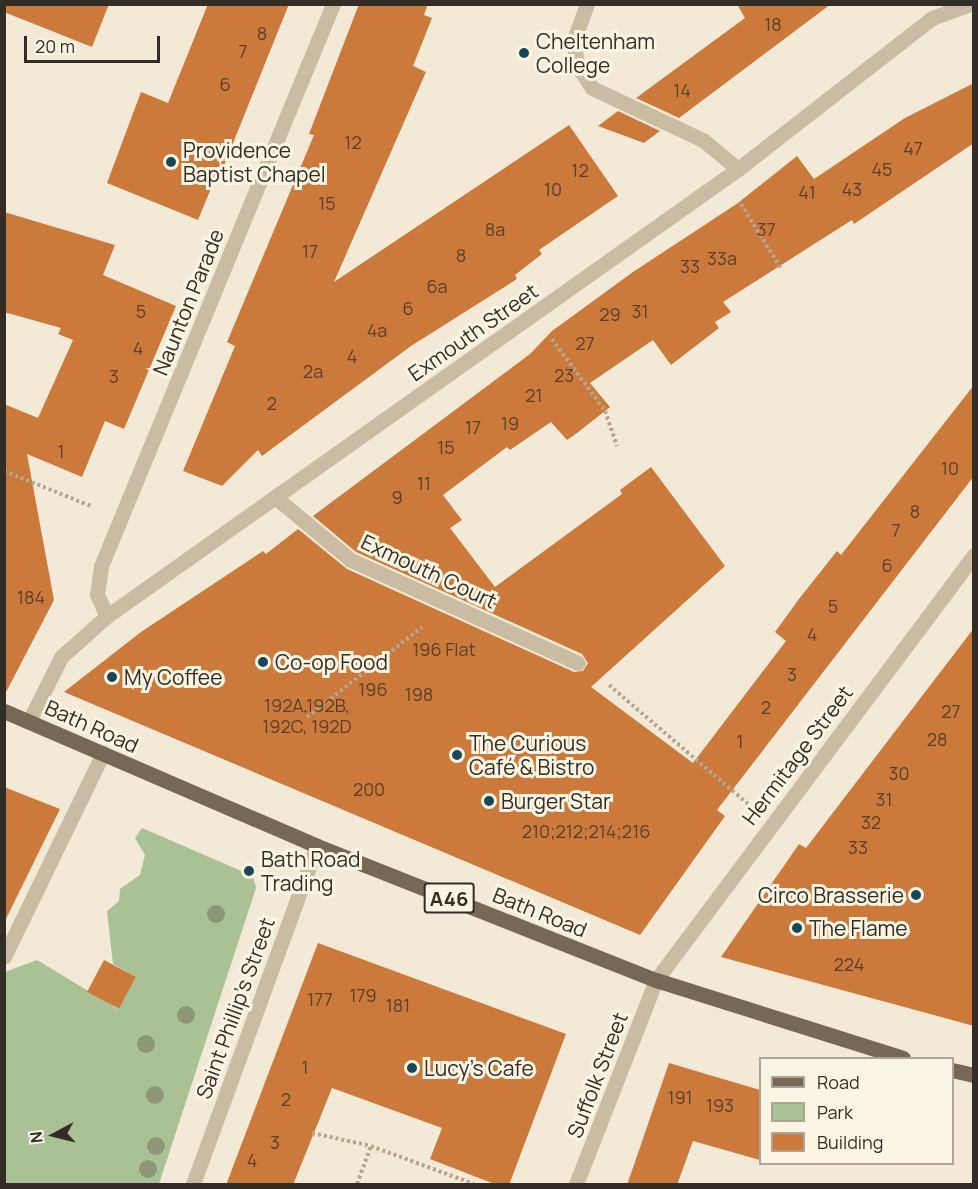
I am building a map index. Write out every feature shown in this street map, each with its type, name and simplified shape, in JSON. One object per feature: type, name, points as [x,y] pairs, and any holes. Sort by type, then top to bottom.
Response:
[{"type":"main road","name":"Bath Road","points":[[4,711],[317,846],[656,980],[897,1057]]},
{"type":"main road","points":[[954,1070],[974,1075]]},
{"type":"street","name":"Naunton Parade","points":[[107,616],[97,595],[101,566],[333,4]]},
{"type":"street","points":[[587,4],[575,51],[577,65],[592,88],[703,140],[732,173]]},
{"type":"street","name":"Exmouth Street","points":[[29,721],[61,657],[107,616],[732,173],[932,11],[970,4]]},
{"type":"street","name":"Exmouth Court","points":[[275,497],[351,560],[578,663]]},
{"type":"street","name":"Hermitage Street","points":[[656,980],[974,555]]},
{"type":"street","points":[[4,957],[103,753]]},
{"type":"street","name":"Saint Phillip's Street","points":[[194,1185],[317,846]]},
{"type":"street","name":"Suffolk Street","points":[[576,1185],[656,980]]},
{"type":"path","points":[[732,173],[782,270]]},
{"type":"path","points":[[534,314],[605,411],[617,446]]},
{"type":"path","points":[[4,471],[97,508]]},
{"type":"path","points":[[308,717],[451,604]]},
{"type":"path","points":[[609,685],[772,824]]},
{"type":"path","points":[[312,1133],[371,1146],[474,1185]]},
{"type":"path","points":[[357,1185],[371,1146]]},
{"type":"green space","points":[[142,828],[253,876],[256,888],[159,1184],[5,1184],[5,972],[37,960],[118,1009],[135,977],[113,964],[107,911],[119,901],[120,889],[140,875],[145,855],[135,838]]},
{"type":"building","points":[[4,4],[109,4],[92,47],[4,12]]},
{"type":"building","points":[[208,4],[289,4],[217,183],[214,181],[198,220],[107,183],[141,92],[168,103]]},
{"type":"building","points":[[359,4],[428,4],[424,15],[432,18],[413,66],[426,72],[334,282],[569,125],[618,196],[539,250],[542,254],[515,275],[517,279],[411,346],[262,456],[258,450],[222,486],[183,471],[235,346],[227,342],[314,135],[309,134]]},
{"type":"building","points":[[737,4],[831,4],[679,118],[636,98],[745,18]]},
{"type":"building","points":[[974,83],[974,143],[854,224],[852,220],[723,302],[731,312],[715,322],[719,328],[671,365],[653,340],[590,383],[610,407],[567,440],[551,422],[510,450],[507,447],[443,495],[462,520],[450,528],[495,587],[622,494],[620,490],[651,467],[725,566],[591,687],[693,763],[786,641],[775,632],[799,599],[837,551],[841,555],[974,385],[974,476],[717,810],[725,816],[640,935],[64,692],[141,632],[263,551],[266,554],[298,529],[347,569],[574,672],[583,671],[588,663],[582,654],[356,552],[313,516],[530,354],[552,331],[633,272],[738,203],[797,156],[814,179],[905,118]]},
{"type":"building","points":[[618,111],[660,131],[644,143],[598,126]]},
{"type":"building","points":[[4,212],[115,245],[103,275],[176,306],[124,429],[105,421],[82,477],[27,454],[54,600],[4,696],[4,404],[38,418],[73,340],[58,334],[61,328],[4,312]]},
{"type":"building","points":[[974,628],[974,1026],[721,957],[799,844],[806,848]]},
{"type":"building","points":[[4,787],[60,809],[4,923]]},
{"type":"building","points":[[318,943],[566,1034],[509,1185],[497,1185],[430,1159],[442,1128],[332,1088],[293,1185],[226,1185]]},
{"type":"building","points":[[104,960],[136,977],[119,1009],[87,992]]},
{"type":"building","points":[[669,1063],[759,1090],[759,1160],[693,1141],[677,1185],[627,1185]]},
{"type":"place","name":"Cheltenham College","points":[[524,53]]},
{"type":"place","name":"Providence Baptist Chapel","points":[[171,162]]},
{"type":"place","name":"Co-op Food","points":[[263,662]]},
{"type":"place","name":"My Coffee","points":[[112,677]]},
{"type":"place","name":"The Curious Café & Bistro","points":[[457,755]]},
{"type":"place","name":"Burger Star","points":[[489,801]]},
{"type":"place","name":"Bath Road Trading","points":[[249,871]]},
{"type":"place","name":"Circo Brasserie","points":[[916,895]]},
{"type":"place","name":"The Flame","points":[[797,928]]},
{"type":"place","name":"Lucy's Cafe","points":[[412,1068]]}]
